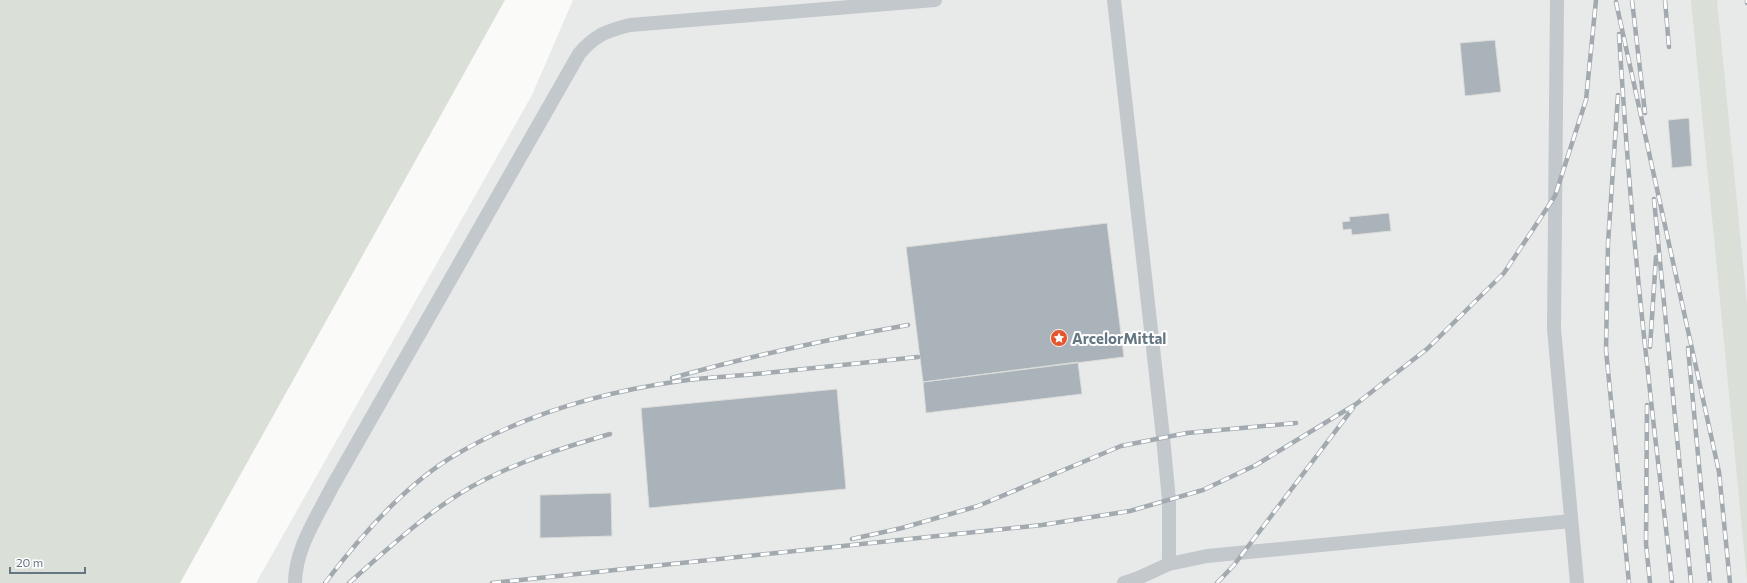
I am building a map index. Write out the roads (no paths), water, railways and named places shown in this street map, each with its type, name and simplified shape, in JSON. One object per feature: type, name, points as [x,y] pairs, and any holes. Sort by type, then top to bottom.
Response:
[{"type":"lane","points":[[296,583],[296,570],[301,549],[332,487],[579,54],[590,41],[607,31],[630,25],[935,0]]},
{"type":"lane","points":[[1114,0],[1163,437],[1169,500],[1169,564]]},
{"type":"lane","points":[[1557,0],[1554,329],[1577,583]]},
{"type":"lane","points":[[1124,583],[1136,580],[1169,564],[1206,556],[1571,521]]},
{"type":"railway","points":[[492,583],[1042,525],[1130,511],[1203,490],[1256,465],[1356,404],[1427,349],[1504,273],[1555,196],[1586,100],[1596,0]]},
{"type":"railway","points":[[1632,0],[1645,113]]},
{"type":"railway","points":[[1665,0],[1669,47]]},
{"type":"railway","points":[[1616,2],[1719,472],[1730,583]]},
{"type":"railway","points":[[1619,34],[1639,288],[1672,583]]},
{"type":"railway","points":[[1618,95],[1608,243],[1606,350],[1629,583]]},
{"type":"railway","points":[[1654,199],[1691,583]]},
{"type":"railway","points":[[1650,347],[1656,257]]},
{"type":"railway","points":[[672,378],[790,348],[908,325]]},
{"type":"railway","points":[[1688,348],[1710,583]]},
{"type":"railway","points":[[325,583],[353,548],[385,512],[420,480],[457,454],[510,427],[537,416],[622,391],[680,381],[918,357]]},
{"type":"railway","points":[[1647,405],[1646,544],[1650,583]]},
{"type":"railway","points":[[1217,583],[1234,565],[1353,408]]},
{"type":"railway","points":[[852,539],[902,528],[978,506],[1121,446],[1187,433],[1296,423]]},
{"type":"railway","points":[[349,583],[430,514],[466,490],[484,480],[530,460],[610,434]]},
{"type":"place","name":"ArcelorMittal","points":[[1059,338]]}]
